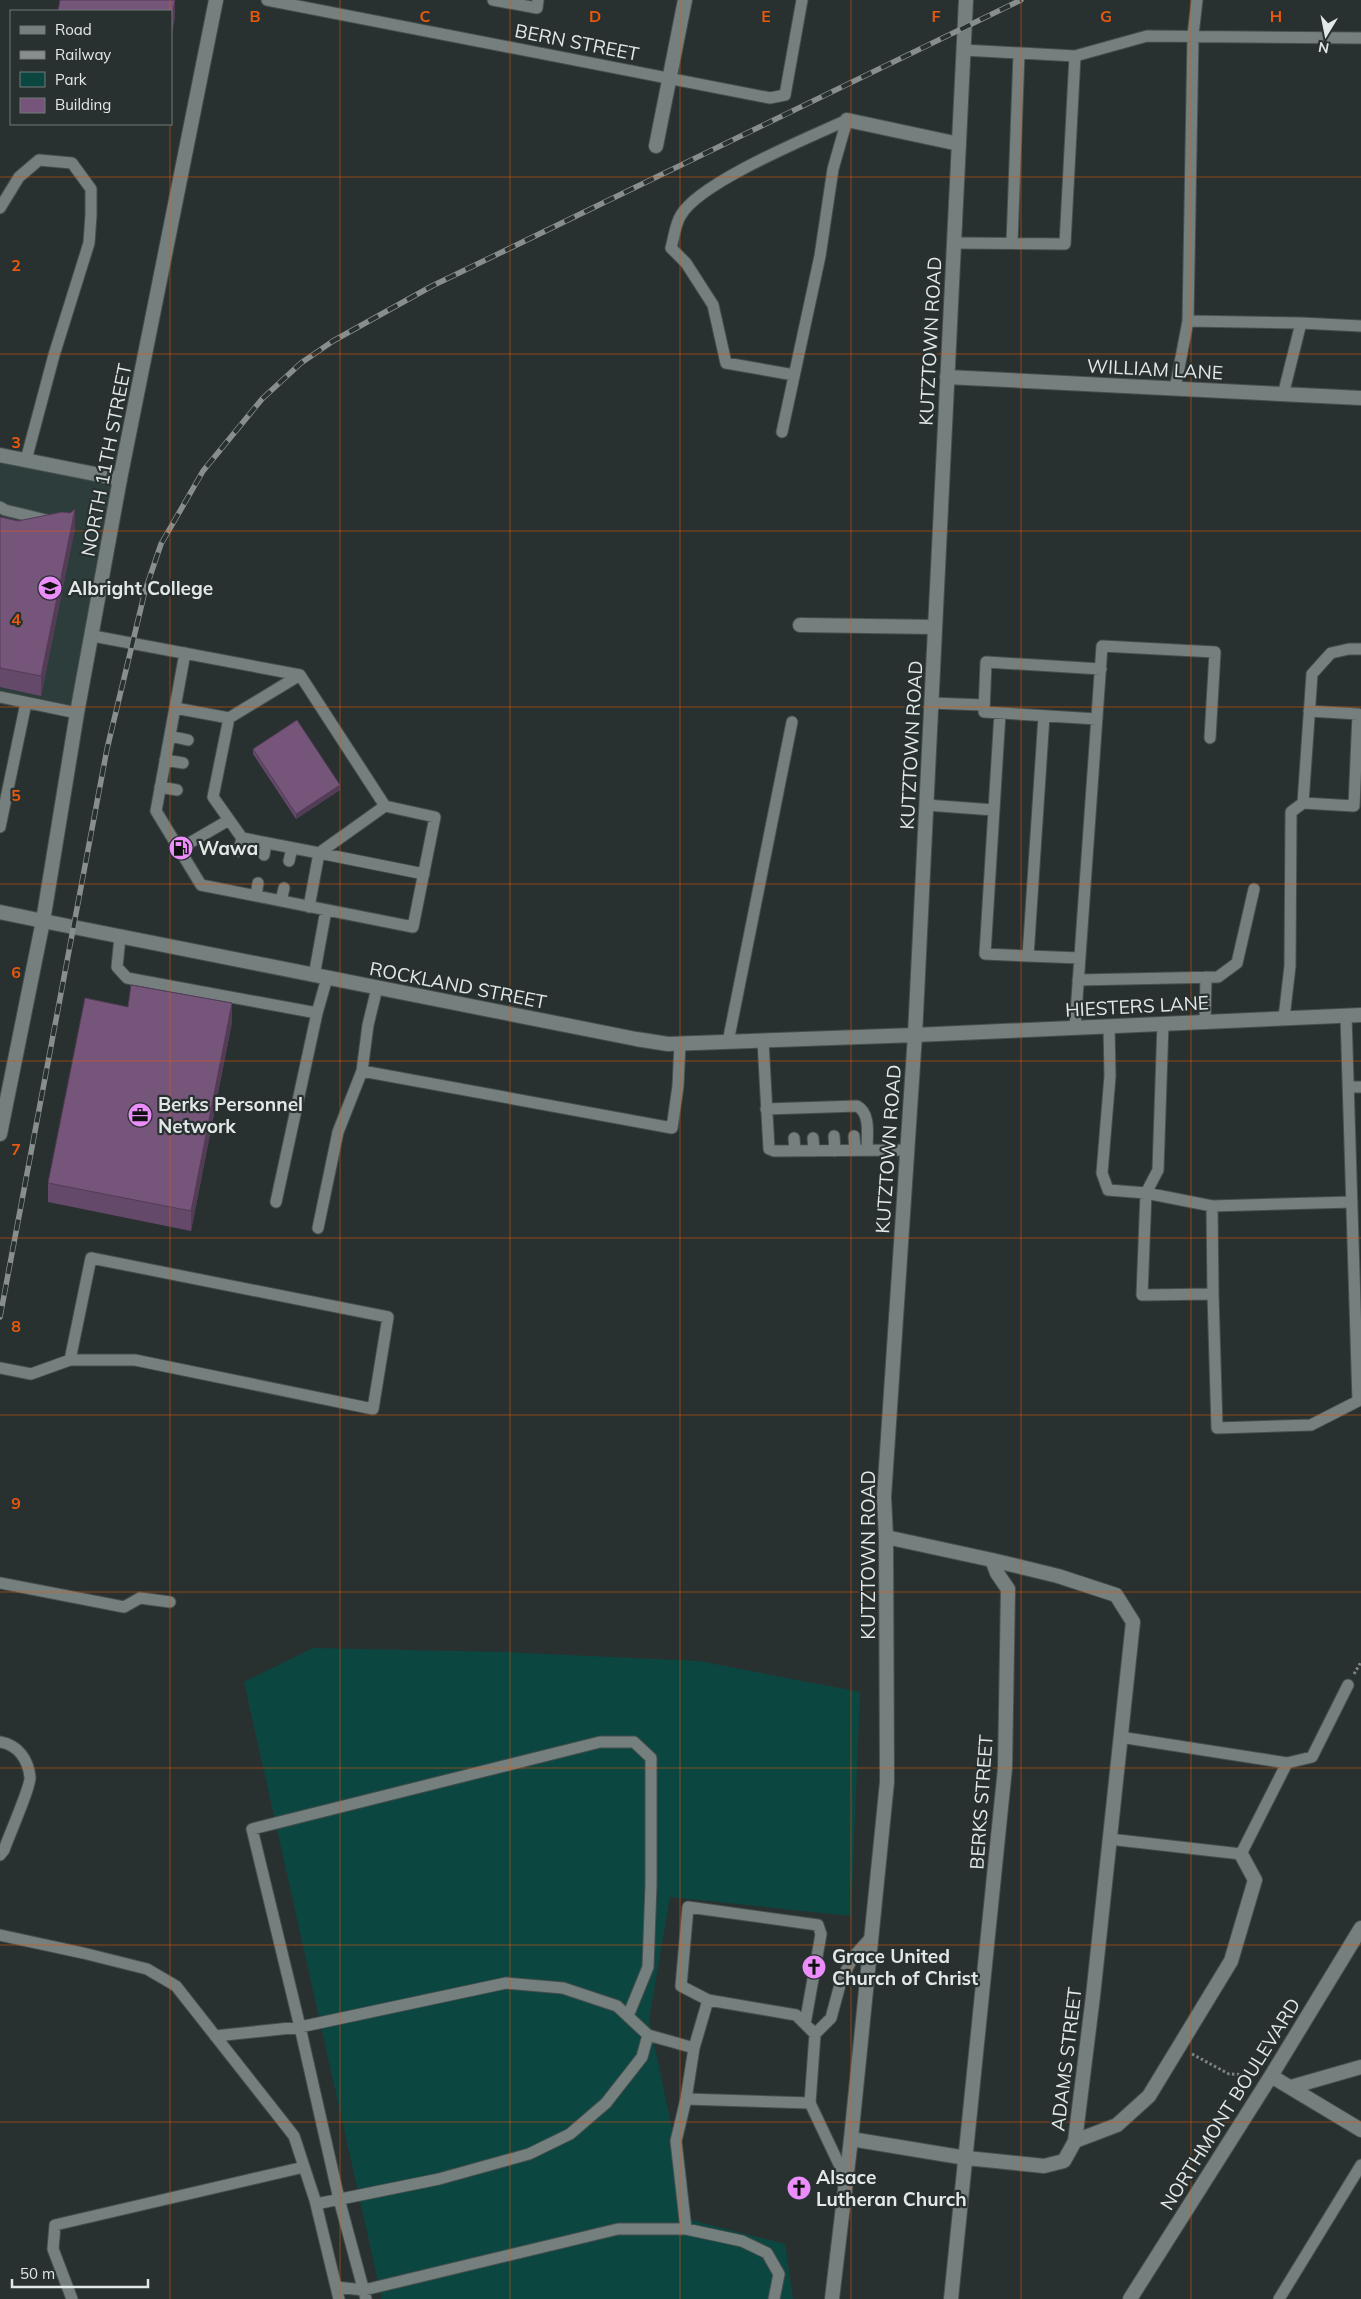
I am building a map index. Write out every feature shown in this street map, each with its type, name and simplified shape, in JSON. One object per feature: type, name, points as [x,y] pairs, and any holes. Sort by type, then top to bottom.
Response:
[{"type":"street","name":"NORTH 11TH STREET","points":[[0,1134],[6,1080],[43,921],[77,714],[93,636],[120,479],[216,0]]},
{"type":"street","points":[[656,146],[685,0]]},
{"type":"street","name":"KUTZTOWN ROAD","points":[[832,2299],[851,2139],[887,1782],[886,1537],[884,1497],[915,1035],[966,0]]},
{"type":"street","points":[[847,120],[959,144]]},
{"type":"street","name":"WILLIAM LANE","points":[[947,377],[1361,398]]},
{"type":"street","points":[[0,455],[120,479]]},
{"type":"street","points":[[800,625],[935,627]]},
{"type":"street","name":"ROCKLAND STREET","points":[[0,912],[636,1039],[680,1043],[915,1035]]},
{"type":"street","name":"HIESTERS LANE","points":[[915,1035],[1361,1015]]},
{"type":"street","points":[[886,1537],[992,1560]]},
{"type":"street","name":"ADAMS STREET","points":[[851,2139],[966,2158],[1044,2166],[1064,2161],[1075,2141],[1093,1996],[1133,1622],[1116,1595],[1058,1576],[992,1560]]},
{"type":"street","name":"BERKS STREET","points":[[966,2158],[1005,1768],[1008,1590],[997,1573],[992,1560]]},
{"type":"street","points":[[1075,2141],[1117,2125],[1149,2096],[1230,1961],[1255,1880],[1241,1854]]},
{"type":"street","name":"NORTHMONT BOULEVARD","points":[[1130,2299],[1359,1935]]},
{"type":"street","points":[[1291,2086],[1361,2067]]},
{"type":"street","points":[[1271,2076],[1291,2086],[1361,2130]]},
{"type":"street","points":[[951,2299],[966,2158]]},
{"type":"lane","name":"BERN STREET","points":[[267,0],[770,98],[785,95],[802,0]]},
{"type":"lane","points":[[493,0],[537,8],[538,0]]},
{"type":"lane","points":[[1175,389],[1188,321],[1193,35],[1197,0]]},
{"type":"lane","points":[[964,50],[1075,56],[1147,36],[1361,38]]},
{"type":"lane","points":[[1012,243],[1019,53]]},
{"type":"lane","points":[[954,243],[1064,244],[1075,56]]},
{"type":"lane","points":[[782,432],[820,256],[833,169],[847,120]]},
{"type":"lane","points":[[794,375],[726,363],[713,305],[686,263],[671,248],[681,215],[703,194],[765,157],[847,120]]},
{"type":"lane","points":[[0,208],[19,177],[39,160],[72,163],[91,189],[92,215],[89,243],[54,355],[26,460]]},
{"type":"lane","points":[[1188,321],[1361,326]]},
{"type":"lane","points":[[1283,395],[1301,323]]},
{"type":"lane","points":[[0,507],[5,510],[59,523]]},
{"type":"lane","points":[[93,636],[185,653],[300,675],[385,806],[435,817],[413,928],[201,885],[156,811],[185,653]]},
{"type":"lane","points":[[1075,1027],[1102,646],[1215,652],[1210,738]]},
{"type":"lane","points":[[1303,803],[1312,674],[1331,653],[1349,649],[1361,649]]},
{"type":"lane","points":[[1097,719],[984,712],[986,662],[1100,669]]},
{"type":"lane","points":[[300,675],[229,718],[218,746],[208,796],[242,838],[424,874]]},
{"type":"lane","points":[[0,697],[77,714]]},
{"type":"lane","points":[[0,827],[26,703]]},
{"type":"lane","points":[[931,703],[984,706]]},
{"type":"lane","points":[[175,708],[229,718]]},
{"type":"lane","points":[[1284,1018],[1290,966],[1292,812],[1303,803],[1354,806],[1358,714],[1310,711]]},
{"type":"lane","points":[[1000,713],[985,954],[1080,958]]},
{"type":"lane","points":[[1028,956],[1044,716]]},
{"type":"lane","points":[[728,1042],[792,722]]},
{"type":"lane","points":[[170,736],[188,740]]},
{"type":"lane","points":[[165,760],[183,763]]},
{"type":"lane","points":[[160,787],[177,790]]},
{"type":"lane","points":[[926,805],[994,810]]},
{"type":"lane","points":[[308,907],[319,854],[385,806]]},
{"type":"lane","points":[[179,849],[229,820]]},
{"type":"lane","points":[[239,851],[242,838]]},
{"type":"lane","points":[[264,856],[266,843]]},
{"type":"lane","points":[[289,861],[292,848]]},
{"type":"lane","points":[[231,891],[234,879]]},
{"type":"lane","points":[[256,896],[258,883]]},
{"type":"lane","points":[[281,901],[284,888]]},
{"type":"lane","points":[[1078,980],[1218,977],[1237,963],[1254,889]]},
{"type":"lane","points":[[276,1202],[317,1013],[326,910]]},
{"type":"lane","points":[[120,937],[117,967],[127,978],[317,1013]]},
{"type":"lane","points":[[1205,1021],[1206,977]]},
{"type":"lane","points":[[318,1228],[338,1132],[362,1071],[368,1025],[377,988]]},
{"type":"lane","points":[[1212,1206],[1217,1428],[1311,1425],[1360,1401],[1358,1287],[1352,1202],[1355,1136],[1348,1087],[1346,1016]]},
{"type":"lane","points":[[1163,1023],[1158,1170],[1146,1193],[1142,1295],[1214,1294]]},
{"type":"lane","points":[[1109,1026],[1110,1076],[1102,1173],[1108,1190],[1146,1193],[1212,1206],[1352,1202]]},
{"type":"lane","points":[[763,1041],[769,1149],[774,1151],[908,1150]]},
{"type":"lane","points":[[362,1071],[672,1128],[678,1086],[680,1043]]},
{"type":"lane","points":[[1348,1087],[1361,1087]]},
{"type":"lane","points":[[766,1109],[793,1113],[863,1109],[866,1115],[867,1150]]},
{"type":"lane","points":[[834,1136],[835,1151]]},
{"type":"lane","points":[[854,1136],[855,1150]]},
{"type":"lane","points":[[794,1138],[795,1151]]},
{"type":"lane","points":[[814,1138],[814,1151]]},
{"type":"lane","points":[[0,1368],[31,1374],[70,1360],[135,1360],[373,1408],[388,1317],[91,1258],[70,1360]]},
{"type":"lane","points":[[0,1583],[124,1607],[140,1598],[170,1602]]},
{"type":"lane","points":[[1119,1743],[1287,1763],[1312,1756],[1348,1685]]},
{"type":"lane","points":[[0,1742],[8,1743],[24,1755],[30,1778],[4,1850],[0,1854]]},
{"type":"lane","points":[[365,2295],[339,2199],[252,1829],[600,1742],[634,1742],[651,1758],[652,1885],[648,1967],[628,2016]]},
{"type":"lane","points":[[1109,1839],[1241,1854],[1287,1763]]},
{"type":"lane","points":[[805,2024],[821,1934],[818,1925],[688,1907],[682,1986],[708,2000],[796,2015],[805,2024],[815,2034]]},
{"type":"lane","points":[[0,1935],[83,1953],[147,1970],[176,1986],[294,2136],[316,2204],[337,2293],[365,2295],[618,2229],[686,2230],[742,2242],[767,2253],[779,2274],[774,2299]]},
{"type":"lane","points":[[846,2179],[810,2103],[815,2034],[831,2018],[842,1981],[853,1957],[872,1936]]},
{"type":"lane","points":[[215,2036],[300,2027],[506,1983],[563,1988],[617,2006],[648,2035],[694,2048]]},
{"type":"lane","points":[[686,2230],[676,2141],[686,2099],[694,2048],[708,2000]]},
{"type":"lane","points":[[316,2204],[439,2179],[529,2154],[570,2134],[606,2103],[642,2057],[648,2035]]},
{"type":"lane","points":[[686,2099],[810,2103]]},
{"type":"lane","points":[[1279,2299],[1361,2165]]},
{"type":"lane","points":[[72,2299],[52,2249],[55,2225],[304,2167]]},
{"type":"path","points":[[1179,2046],[1229,2074],[1271,2076]]},
{"type":"shaded area","name":"Albright College","points":[[0,455],[120,479],[77,713],[0,697]]},
{"type":"green space","points":[[313,1648],[504,1652],[699,1661],[860,1692],[851,1916],[670,1897],[649,2019],[691,2220],[785,2244],[793,2299],[382,2299],[244,1682]]},
{"type":"building","points":[[60,0],[175,0],[172,14],[172,10],[58,10]]},
{"type":"building","points":[[75,509],[41,676],[0,668],[0,517],[18,521],[62,512],[70,513]]},
{"type":"building","points":[[297,720],[340,785],[296,814],[253,749]]},
{"type":"building","name":"Berks Personnel Network","points":[[131,985],[232,1003],[191,1211],[48,1183],[85,998],[128,1007]]},
{"type":"railway","points":[[0,1317],[107,749],[145,591],[161,544],[203,471],[262,399],[301,363],[333,341],[432,286],[1021,0]]},
{"type":"place","name":"Albright College","points":[[50,588]]},
{"type":"place","name":"Wawa","points":[[181,848]]},
{"type":"place","name":"Berks Personnel Network","points":[[140,1115]]},
{"type":"place","name":"Grace United Church of Christ","points":[[814,1967]]},
{"type":"place","name":"Alsace Lutheran Church","points":[[799,2188]]}]
